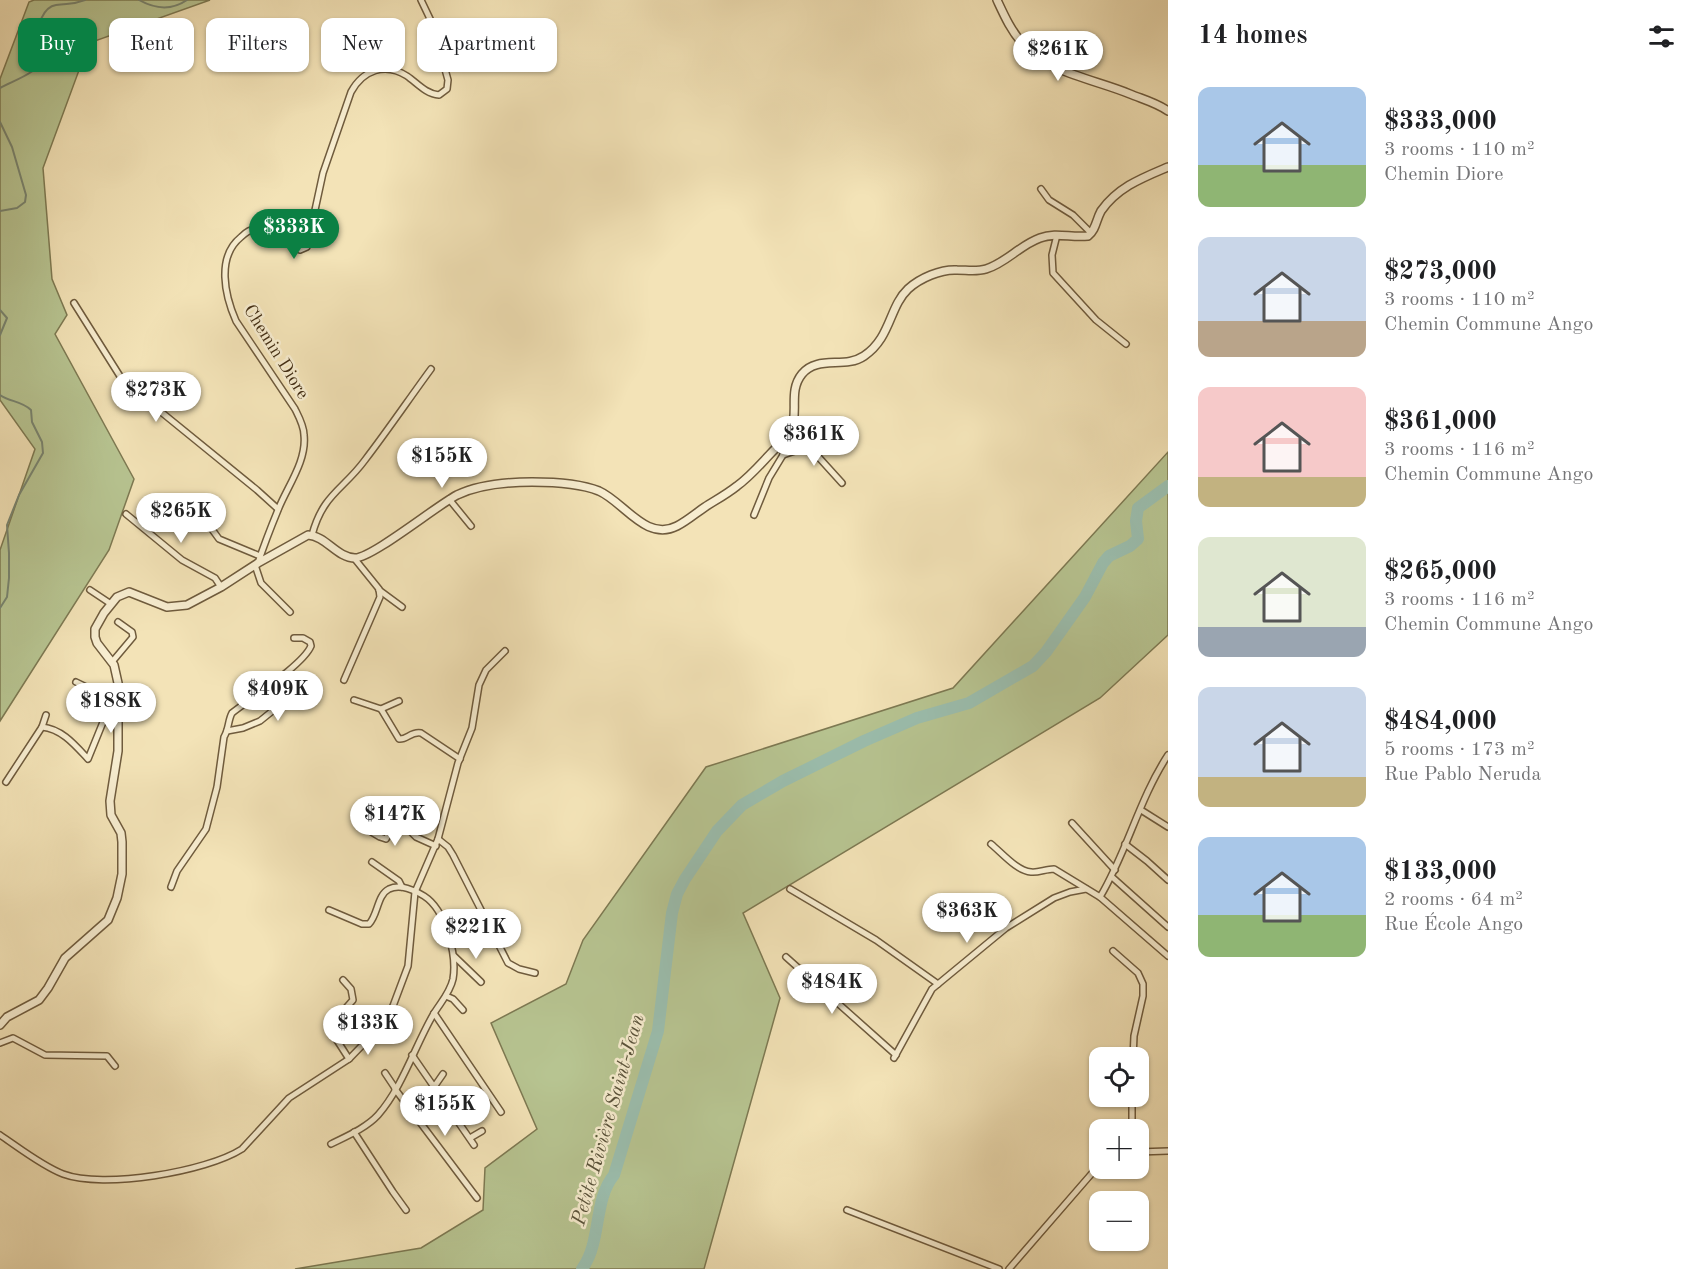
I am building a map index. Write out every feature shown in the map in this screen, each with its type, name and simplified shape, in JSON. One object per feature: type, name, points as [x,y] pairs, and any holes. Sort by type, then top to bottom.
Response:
[{"type":"street","name":"Chemin Diore","points":[[258,561],[299,462],[304,435],[295,409],[236,321],[229,305],[225,280],[229,254],[237,240],[255,229],[266,230],[300,250],[307,246],[323,173],[351,92],[356,82],[365,74],[377,69],[392,70],[405,75],[433,94],[439,95],[447,89],[448,80],[432,23],[422,0]]},
{"type":"street","points":[[997,0],[1009,26],[1023,44],[1047,63],[1168,111]]},
{"type":"street","points":[[0,1025],[7,1017],[39,1000],[65,958],[102,927],[115,905],[123,857],[121,833],[111,814],[110,801],[118,751],[115,701],[118,683],[112,662],[97,643],[95,629],[117,597],[129,592],[167,607],[180,607],[221,587],[258,561],[304,536],[312,535],[343,554],[359,558],[449,499],[477,488],[516,482],[583,487],[608,495],[645,525],[655,530],[664,530],[679,525],[753,473],[786,436],[793,424],[796,387],[803,372],[813,365],[849,362],[867,354],[881,339],[901,298],[910,287],[946,270],[977,271],[991,267],[1037,239],[1057,235],[1083,237],[1091,233],[1101,212],[1121,189],[1168,167]]},
{"type":"street","points":[[1041,189],[1049,200],[1073,215],[1091,233]]},
{"type":"street","points":[[1057,235],[1052,255],[1053,273],[1096,320],[1126,344]]},
{"type":"street","points":[[74,303],[123,381],[278,509]]},
{"type":"street","points":[[312,535],[318,516],[328,500],[364,461],[431,369]]},
{"type":"street","points":[[754,515],[769,478],[783,455],[786,436]]},
{"type":"street","points":[[783,455],[795,451],[813,451],[842,483]]},
{"type":"street","points":[[449,499],[471,526]]},
{"type":"street","points":[[188,504],[203,518],[219,539],[258,561]]},
{"type":"street","points":[[126,514],[182,560],[215,578],[221,587]]},
{"type":"street","points":[[354,558],[379,589],[402,607]]},
{"type":"street","points":[[258,561],[261,583],[290,612]]},
{"type":"street","points":[[344,681],[379,603],[379,589]]},
{"type":"street","points":[[90,590],[111,604]]},
{"type":"street","points":[[112,662],[133,637],[132,632],[118,622]]},
{"type":"street","points":[[171,887],[177,871],[206,829],[217,787],[229,718],[232,712],[290,668],[307,652],[311,646],[310,642],[303,638],[294,638]]},
{"type":"street","points":[[0,1135],[54,1169],[80,1178],[119,1179],[208,1165],[242,1149],[289,1098],[349,1059],[388,1017],[405,980],[411,950],[411,916],[415,892],[437,842],[460,759],[472,728],[482,676],[494,660],[505,651]]},
{"type":"street","points":[[227,731],[260,721],[312,679]]},
{"type":"street","points":[[76,682],[115,701]]},
{"type":"street","points":[[354,700],[381,709],[399,739],[404,739],[415,732],[421,732],[460,759]]},
{"type":"street","points":[[42,727],[67,738],[88,759],[115,701]]},
{"type":"street","points":[[381,709],[399,701]]},
{"type":"street","points":[[6,782],[42,727],[46,715]]},
{"type":"street","points":[[1100,897],[1112,877],[1125,844],[1168,755]]},
{"type":"street","points":[[1141,810],[1168,827]]},
{"type":"street","points":[[358,824],[387,839],[395,823],[401,822],[416,837],[448,847],[508,963],[535,974]]},
{"type":"street","points":[[1072,823],[1115,870]]},
{"type":"street","points":[[991,844],[1022,870],[1034,873],[1054,869],[1100,897],[1168,956]]},
{"type":"street","points":[[1125,844],[1168,880]]},
{"type":"street","points":[[372,862],[399,881],[402,887]]},
{"type":"street","points":[[1112,877],[1168,927]]},
{"type":"street","points":[[329,910],[362,924],[369,924],[385,892],[402,887],[428,899],[436,909],[452,945],[454,956],[452,981],[446,996],[434,1013],[379,1114],[372,1121],[331,1144]]},
{"type":"street","points":[[790,889],[876,940],[938,984]]},
{"type":"street","points":[[786,957],[895,1057],[932,989],[1006,928],[1054,898],[1086,889]]},
{"type":"street","points":[[1113,951],[1138,973],[1143,984],[1134,1047]]},
{"type":"street","points":[[454,956],[481,982]]},
{"type":"street","points":[[343,980],[351,989],[352,1000],[331,1023],[331,1030],[349,1059]]},
{"type":"street","points":[[446,996],[453,999],[463,1010]]},
{"type":"street","points":[[434,1013],[501,1112]]},
{"type":"street","points":[[0,1043],[13,1038],[45,1055],[106,1056],[115,1066]]},
{"type":"street","points":[[106,1056],[109,1050]]},
{"type":"street","points":[[412,1055],[474,1144]]},
{"type":"street","points":[[385,1073],[477,1198]]},
{"type":"street","points":[[434,1087],[443,1074]]},
{"type":"street","points":[[452,1113],[472,1101]]},
{"type":"street","points":[[470,1138],[482,1131]]},
{"type":"street","points":[[354,1132],[406,1210]]},
{"type":"street","points":[[1149,1152],[1166,1151],[1168,1143]]},
{"type":"street","points":[[1009,1269],[1089,1177]]},
{"type":"street","points":[[847,1210],[999,1269]]},
{"type":"green space","points":[[34,0],[210,0],[159,18],[109,18],[109,36],[97,40],[97,18],[23,18],[29,2]]},
{"type":"green space","points":[[18,31],[18,72],[78,72],[43,168],[52,279],[67,315],[55,334],[134,479],[109,550],[0,721],[0,550],[35,449],[0,400],[0,79]]},
{"type":"green space","points":[[1168,452],[1168,635],[1100,698],[743,913],[780,998],[704,1269],[295,1269],[421,1248],[483,1210],[485,1168],[537,1129],[491,1023],[566,984],[583,940],[706,767],[953,688]]},
{"type":"waterway","points":[[0,88],[33,71],[47,55],[38,33],[44,13],[51,6],[85,0]]},
{"type":"waterway","points":[[139,0],[163,8],[175,6],[187,0]]},
{"type":"waterway","points":[[0,122],[12,147],[26,195],[25,202],[17,208],[0,211]]},
{"type":"waterway","points":[[0,310],[7,318],[0,335]]},
{"type":"waterway","points":[[0,395],[31,410],[32,422],[42,442],[43,453],[19,495],[7,525],[9,578],[7,597],[0,608]]},
{"type":"waterway","name":"Petite Rivière Saint-Jean","points":[[582,1269],[592,1246],[603,1196],[614,1175],[658,1031],[672,913],[677,894],[717,831],[742,805],[783,781],[917,718],[969,703],[1033,666],[1046,652],[1085,597],[1103,563],[1109,556],[1130,546],[1138,539],[1136,521],[1138,508],[1168,486]]}]
